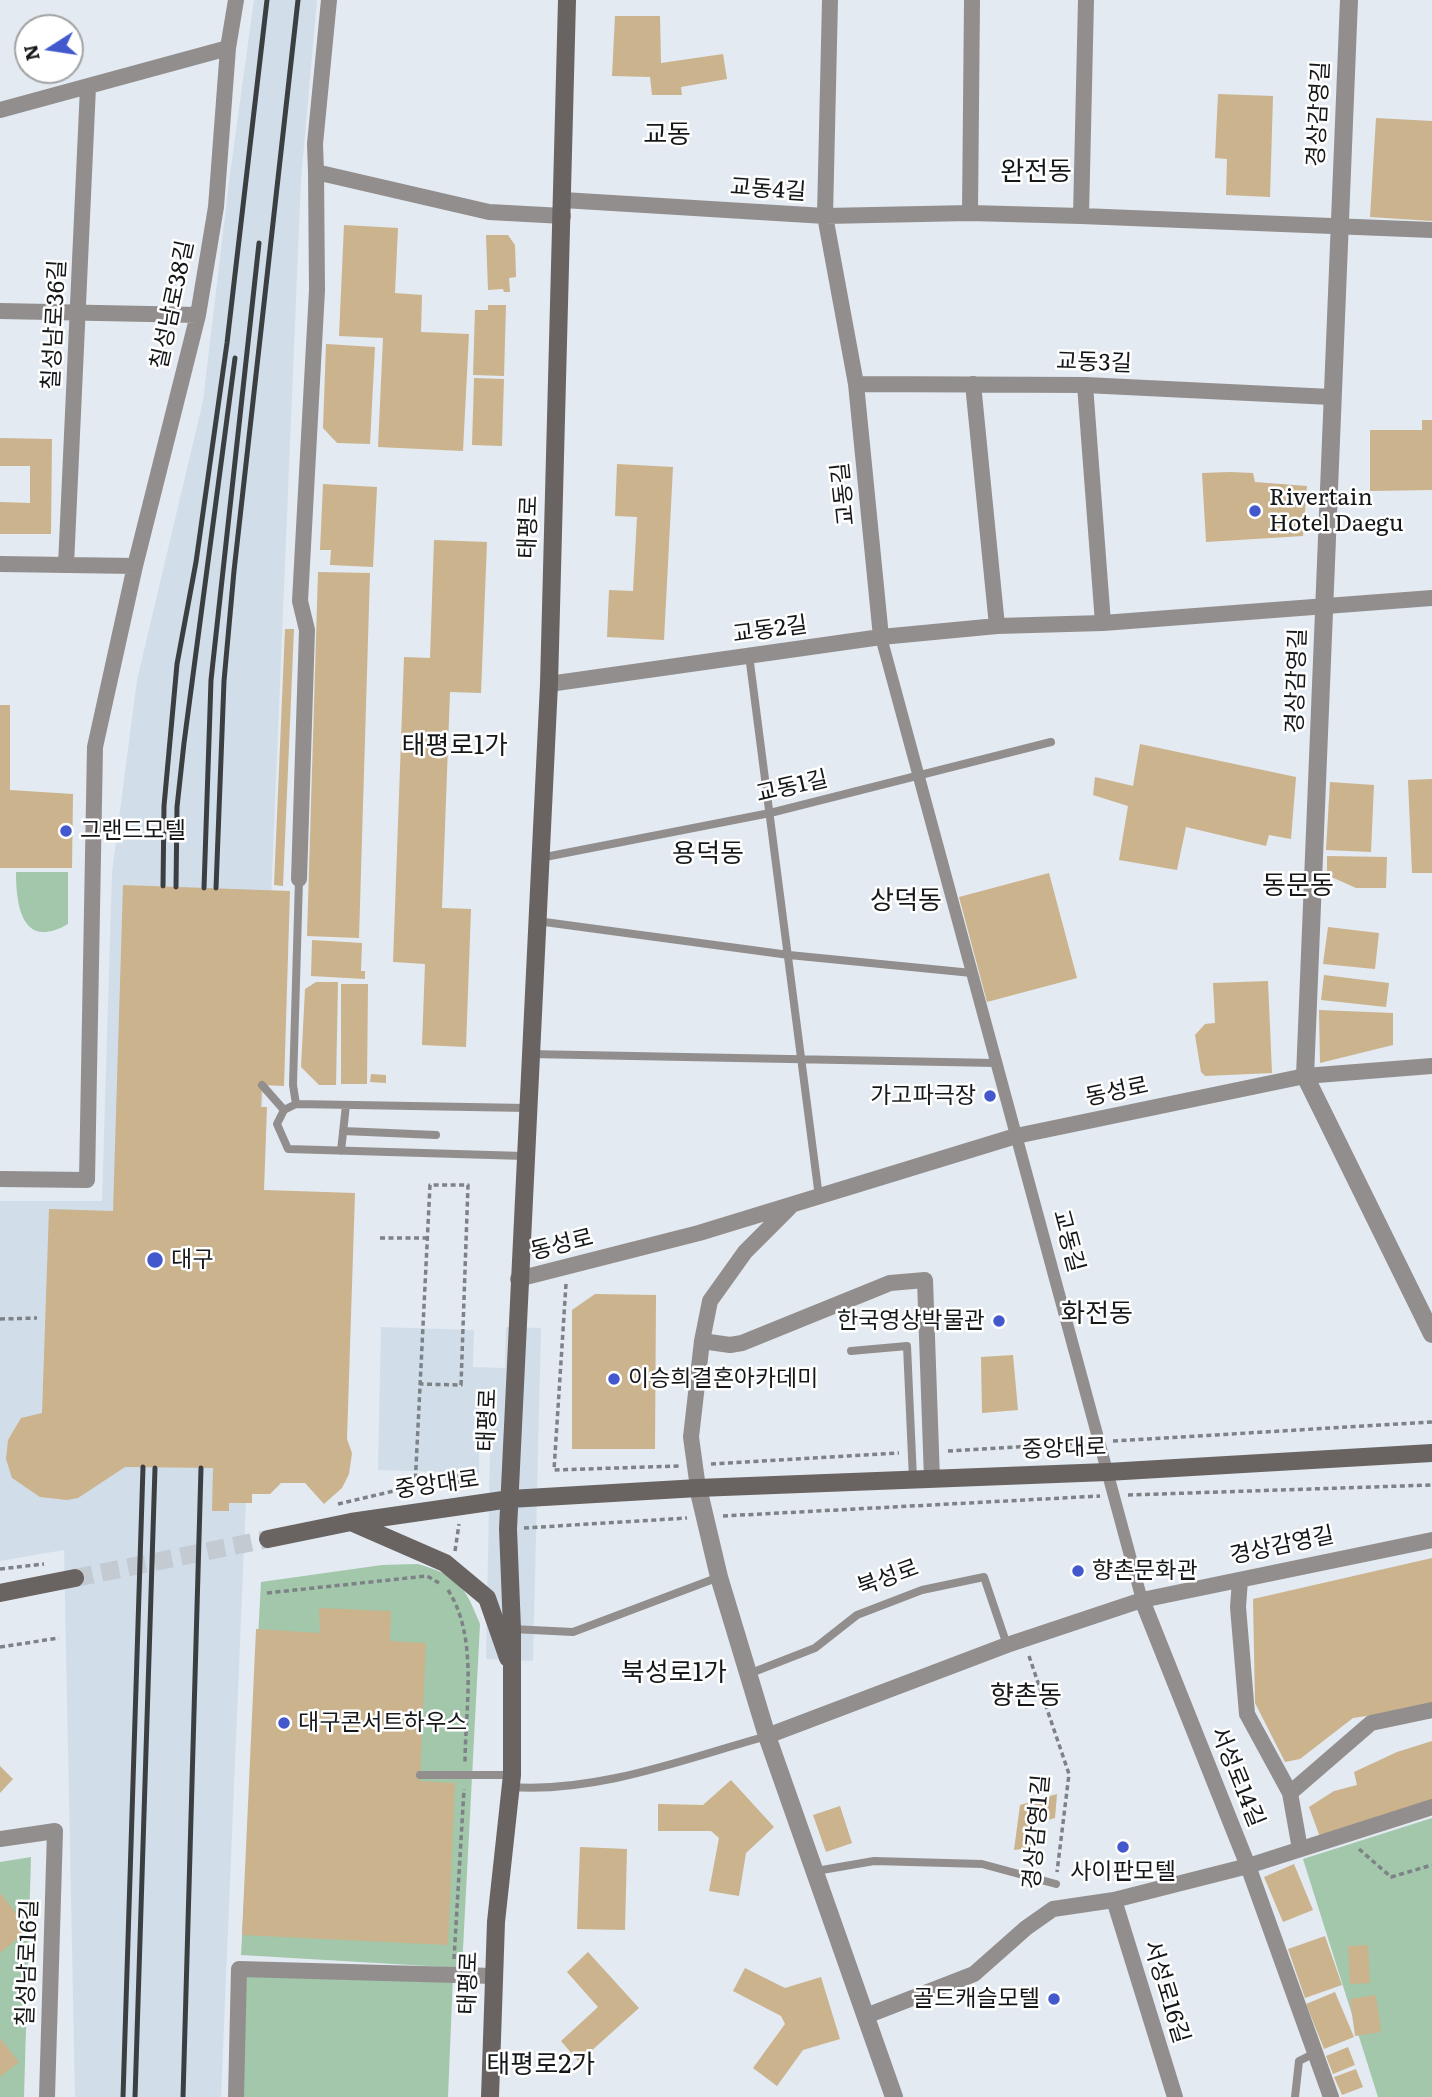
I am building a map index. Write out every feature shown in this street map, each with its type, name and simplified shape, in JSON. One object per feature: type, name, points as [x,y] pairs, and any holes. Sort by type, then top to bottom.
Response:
[{"type":"main road","name":"태평로","points":[[490,2097],[496,1922],[512,1781],[512,1629],[508,1529],[518,1279],[549,684],[567,0]]},
{"type":"main road","name":"중앙대로","points":[[268,1539],[351,1522],[510,1499],[698,1488],[1107,1472],[1432,1453]]},
{"type":"main road","points":[[351,1522],[445,1563],[487,1598],[512,1671]]},
{"type":"main road","points":[[0,1593],[75,1578]]},
{"type":"street","name":"칠성남로38길","points":[[0,1179],[87,1180],[95,747],[135,566],[198,315],[216,207],[229,48],[236,0]]},
{"type":"street","points":[[299,879],[307,630],[300,601],[317,290],[316,144],[329,0]]},
{"type":"street","name":"교동길","points":[[830,0],[825,216],[856,384],[881,637],[1107,1472]]},
{"type":"street","points":[[970,213],[972,0]]},
{"type":"street","points":[[1082,216],[1086,0]]},
{"type":"street","name":"경상감영길","points":[[1349,0],[1305,1076],[1432,1334]]},
{"type":"street","points":[[0,110],[229,48]]},
{"type":"street","name":"칠성남로36길","points":[[66,565],[88,87]]},
{"type":"street","name":"교동4길","points":[[316,172],[489,212],[563,208],[825,216],[970,213],[1432,230]]},
{"type":"street","points":[[0,312],[198,315]]},
{"type":"street","name":"교동3길","points":[[856,384],[1085,385],[1331,397]]},
{"type":"street","points":[[974,384],[997,626]]},
{"type":"street","points":[[1085,385],[1104,622]]},
{"type":"street","points":[[0,564],[135,566]]},
{"type":"street","name":"교동2길","points":[[549,684],[881,637],[997,626],[1325,608],[1432,598]]},
{"type":"street","name":"동성로","points":[[518,1279],[699,1233],[1016,1136],[1305,1076],[1432,1066]]},
{"type":"street","points":[[792,1205],[745,1252],[710,1301],[702,1341],[691,1437],[698,1488],[719,1577],[751,1673],[767,1736],[894,2097]]},
{"type":"street","points":[[702,1341],[730,1345],[741,1343],[890,1283],[925,1280],[932,1479]]},
{"type":"street","name":"서성로14길","points":[[1107,1472],[1142,1600],[1248,1866],[1331,2097]]},
{"type":"street","name":"경상감영길","points":[[1142,1600],[1432,1540]]},
{"type":"street","points":[[1240,1580],[1238,1606],[1247,1714],[1290,1793],[1300,1849]]},
{"type":"street","points":[[767,1736],[1023,1639],[1142,1600]]},
{"type":"street","points":[[1290,1793],[1371,1723],[1432,1710]]},
{"type":"street","name":"경상감영1길","points":[[866,2016],[974,1974],[1053,1909],[1114,1900],[1248,1866],[1432,1807]]},
{"type":"street","name":"칠성남로16길","points":[[0,1839],[55,1831],[47,2097]]},
{"type":"street","name":"서성로16길","points":[[1114,1900],[1175,2097]]},
{"type":"street","points":[[236,2097],[239,1969],[494,1976]]},
{"type":"lane","points":[[749,655],[819,1197]]},
{"type":"lane","name":"교동1길","points":[[540,858],[770,813],[1051,742]]},
{"type":"lane","points":[[296,1104],[293,1085],[299,879]]},
{"type":"lane","points":[[536,920],[789,955],[972,974]]},
{"type":"lane","points":[[529,1054],[996,1063]]},
{"type":"lane","points":[[262,1086],[284,1110]]},
{"type":"lane","points":[[524,1156],[288,1149],[277,1124],[284,1110],[296,1104],[527,1108]]},
{"type":"lane","points":[[341,1152],[346,1105]]},
{"type":"lane","points":[[343,1131],[436,1135]]},
{"type":"lane","points":[[851,1351],[907,1346],[913,1479]]},
{"type":"lane","points":[[512,1629],[573,1632],[719,1577]]},
{"type":"lane","name":"북성로","points":[[751,1673],[815,1648],[857,1615],[922,1590],[984,1577],[1007,1645]]},
{"type":"lane","points":[[420,1775],[464,1775],[512,1781],[534,1788],[597,1783],[767,1736]]},
{"type":"lane","points":[[813,1871],[874,1861],[982,1864],[1056,1884]]},
{"type":"lane","points":[[1296,2097],[1299,2061],[1315,2053]]},
{"type":"path","points":[[415,1487],[420,1384],[428,1238],[430,1185],[468,1185],[461,1385],[420,1384]]},
{"type":"path","points":[[380,1238],[428,1238]]},
{"type":"path","points":[[0,1319],[37,1318]]},
{"type":"path","points":[[508,1529],[1114,1496],[1432,1485]]},
{"type":"path","points":[[0,1569],[53,1563]]},
{"type":"path","points":[[267,1592],[427,1576],[446,1587],[459,1608],[466,1642],[464,1775],[453,1975]]},
{"type":"path","points":[[0,1647],[59,1638]]},
{"type":"path","name":"경상감영1길","points":[[1023,1639],[1069,1774],[1056,1884]]},
{"type":"path","points":[[1344,1835],[1391,1877],[1432,1865]]},
{"type":"shaded area","points":[[254,0],[317,0],[301,180],[221,2097],[75,2097],[64,1550],[0,1561],[0,1201],[102,1201],[112,872],[137,680],[203,401]]},
{"type":"shaded area","points":[[381,1327],[474,1330],[473,1367],[505,1368],[506,1327],[541,1328],[533,1661],[486,1659],[491,1402],[480,1402],[479,1473],[378,1470]]},
{"type":"green space","points":[[16,872],[68,872],[68,924],[53,931],[41,932],[25,921],[18,899]]},
{"type":"green space","points":[[418,1564],[443,1573],[458,1584],[480,1624],[462,1968],[241,1955],[261,1582],[382,1565]]},
{"type":"green space","points":[[1432,1818],[1432,2097],[1378,2097],[1303,1859]]},
{"type":"green space","points":[[31,1857],[24,2097],[0,2097],[0,1862]]},
{"type":"green space","points":[[239,1969],[453,1975],[448,2097],[236,2097]]},
{"type":"building","points":[[615,16],[660,16],[661,63],[723,54],[727,79],[681,87],[682,95],[652,95],[650,77],[612,76]]},
{"type":"building","points":[[1218,94],[1273,96],[1270,197],[1226,195],[1227,159],[1215,158]]},
{"type":"building","points":[[1376,118],[1432,121],[1432,221],[1370,217]]},
{"type":"building","points":[[344,225],[398,228],[395,293],[422,295],[421,332],[469,334],[463,451],[378,447],[383,338],[339,336]]},
{"type":"building","points":[[486,235],[508,235],[515,245],[516,277],[509,278],[510,292],[504,292],[503,289],[488,290]]},
{"type":"building","points":[[488,305],[506,305],[504,376],[473,375],[475,310],[488,310]]},
{"type":"building","points":[[326,344],[375,347],[370,444],[337,443],[323,428]]},
{"type":"building","points":[[474,378],[504,379],[502,446],[472,445]]},
{"type":"building","points":[[1422,420],[1432,420],[1432,490],[1370,491],[1370,430],[1422,430]]},
{"type":"building","points":[[0,438],[52,439],[51,534],[0,534],[0,502],[30,503],[30,466],[0,466]]},
{"type":"building","points":[[617,464],[673,467],[664,640],[607,637],[609,590],[633,591],[637,517],[615,516]]},
{"type":"building","name":"Rivertain Hotel Daegu","points":[[1202,473],[1253,473],[1255,482],[1307,486],[1303,536],[1206,542]]},
{"type":"building","points":[[323,484],[377,487],[373,567],[330,565],[331,550],[320,550]]},
{"type":"building","points":[[434,540],[487,542],[481,693],[450,692],[442,908],[471,909],[466,1047],[422,1045],[425,964],[393,962],[404,657],[430,658]]},
{"type":"building","points":[[318,572],[370,573],[359,938],[307,936]]},
{"type":"building","points":[[285,629],[294,629],[283,886],[274,885]]},
{"type":"building","points":[[0,705],[10,705],[10,790],[73,794],[72,868],[0,868]]},
{"type":"building","points":[[1140,744],[1296,777],[1291,839],[1269,835],[1266,846],[1186,827],[1177,870],[1119,860],[1128,806],[1093,795],[1095,777],[1133,786]]},
{"type":"building","points":[[1432,779],[1432,873],[1412,873],[1408,780]]},
{"type":"building","points":[[1330,782],[1374,785],[1371,852],[1326,850]]},
{"type":"building","points":[[1327,856],[1387,857],[1386,888],[1356,888],[1327,875]]},
{"type":"building","points":[[1049,873],[1077,978],[987,1002],[959,897]]},
{"type":"building","points":[[123,885],[290,891],[284,1086],[262,1085],[261,1107],[267,1107],[264,1190],[355,1193],[347,1439],[352,1453],[349,1474],[342,1488],[324,1504],[305,1483],[281,1483],[270,1494],[252,1494],[252,1503],[229,1503],[229,1511],[212,1511],[213,1468],[125,1467],[78,1498],[67,1500],[40,1497],[12,1478],[6,1459],[8,1440],[21,1418],[42,1413],[49,1209],[113,1211]]},
{"type":"building","points":[[1328,927],[1379,933],[1375,969],[1323,964]]},
{"type":"building","points":[[312,940],[362,943],[361,971],[365,971],[365,979],[311,976]]},
{"type":"building","points":[[1324,975],[1389,983],[1386,1007],[1321,1000]]},
{"type":"building","points":[[1268,981],[1272,1073],[1205,1076],[1201,1072],[1195,1035],[1205,1024],[1215,1023],[1213,983]]},
{"type":"building","points":[[316,982],[338,982],[336,1085],[319,1085],[301,1067],[305,989]]},
{"type":"building","points":[[341,984],[368,984],[367,1084],[341,1084]]},
{"type":"building","points":[[1319,1010],[1393,1013],[1393,1045],[1320,1063]]},
{"type":"building","points":[[371,1074],[386,1075],[386,1083],[370,1082]]},
{"type":"building","name":"이승희결혼아카데미","points":[[595,1294],[656,1295],[655,1449],[572,1449],[572,1310]]},
{"type":"building","points":[[1013,1355],[1018,1410],[982,1413],[981,1357]]},
{"type":"building","points":[[1432,1558],[1432,1706],[1353,1718],[1300,1759],[1285,1762],[1255,1703],[1253,1599]]},
{"type":"building","name":"대구콘서트하우스","points":[[319,1608],[391,1611],[390,1641],[426,1643],[420,1781],[455,1783],[448,1945],[242,1935],[256,1629],[320,1633]]},
{"type":"building","points":[[1432,1741],[1432,1800],[1320,1837],[1309,1807],[1334,1791],[1357,1785],[1354,1772],[1397,1752]]},
{"type":"building","points":[[0,1766],[13,1779],[0,1793]]},
{"type":"building","points":[[731,1780],[774,1827],[746,1853],[739,1896],[709,1891],[719,1838],[711,1831],[658,1831],[658,1804],[703,1805]]},
{"type":"building","points":[[1057,1794],[1055,1818],[1032,1824],[1031,1848],[1014,1850],[1020,1805]]},
{"type":"building","points":[[840,1806],[852,1843],[826,1852],[813,1815]]},
{"type":"building","points":[[580,1847],[627,1849],[625,1930],[577,1929]]},
{"type":"building","points":[[1294,1864],[1313,1910],[1283,1922],[1264,1877]]},
{"type":"building","points":[[0,1893],[29,1929],[0,1953]]},
{"type":"building","points":[[1325,1936],[1342,1985],[1305,1998],[1288,1949]]},
{"type":"building","points":[[1368,1945],[1370,1983],[1350,1984],[1348,1946]]},
{"type":"building","points":[[588,1952],[639,2008],[579,2062],[561,2041],[598,2007],[567,1972]]},
{"type":"building","points":[[745,1968],[785,1988],[821,1977],[840,2039],[803,2050],[777,2086],[753,2068],[785,2024],[781,2016],[733,1991]]},
{"type":"building","points":[[1335,1992],[1354,2037],[1324,2049],[1306,2004]]},
{"type":"building","points":[[1376,1995],[1381,2032],[1355,2036],[1350,1999]]},
{"type":"building","points":[[0,2038],[19,2062],[0,2077]]},
{"type":"building","points":[[1348,2047],[1355,2065],[1333,2074],[1326,2056]]},
{"type":"building","points":[[1356,2069],[1363,2087],[1342,2095],[1334,2077]]},
{"type":"tunnel","points":[[75,1578],[268,1539]]},
{"type":"railway","points":[[163,886],[164,806],[177,664],[196,562],[227,343],[267,0]]},
{"type":"railway","points":[[216,888],[224,681],[234,571],[298,0]]},
{"type":"railway","points":[[204,888],[211,680],[259,243]]},
{"type":"railway","points":[[176,887],[177,807],[184,743],[235,358]]},
{"type":"railway","points":[[123,2097],[143,1467]]},
{"type":"railway","points":[[135,2097],[155,1468]]},
{"type":"railway","points":[[183,2097],[201,1468]]},
{"type":"place","name":"Rivertain Hotel Daegu","points":[[1255,511]]},
{"type":"place","name":"그랜드모텔","points":[[66,831]]},
{"type":"place","name":"가고파극장","points":[[990,1096]]},
{"type":"place","name":"대구","points":[[155,1260]]},
{"type":"place","name":"한국영상박물관","points":[[999,1321]]},
{"type":"place","name":"이승희결혼아카데미","points":[[614,1379]]},
{"type":"place","name":"향촌문화관","points":[[1078,1571]]},
{"type":"place","name":"대구콘서트하우스","points":[[284,1723]]},
{"type":"place","name":"사이판모텔","points":[[1123,1847]]},
{"type":"place","name":"골드캐슬모텔","points":[[1054,1999]]},
{"type":"district","name":"교동","points":[[667,135]]},
{"type":"district","name":"완전동","points":[[1036,172]]},
{"type":"district","name":"태평로1가","points":[[455,746]]},
{"type":"district","name":"용덕동","points":[[708,854]]},
{"type":"district","name":"동문동","points":[[1298,886]]},
{"type":"district","name":"상덕동","points":[[906,901]]},
{"type":"district","name":"화전동","points":[[1097,1314]]},
{"type":"district","name":"북성로1가","points":[[674,1673]]},
{"type":"district","name":"향촌동","points":[[1026,1696]]},
{"type":"district","name":"태평로2가","points":[[541,2065]]}]
